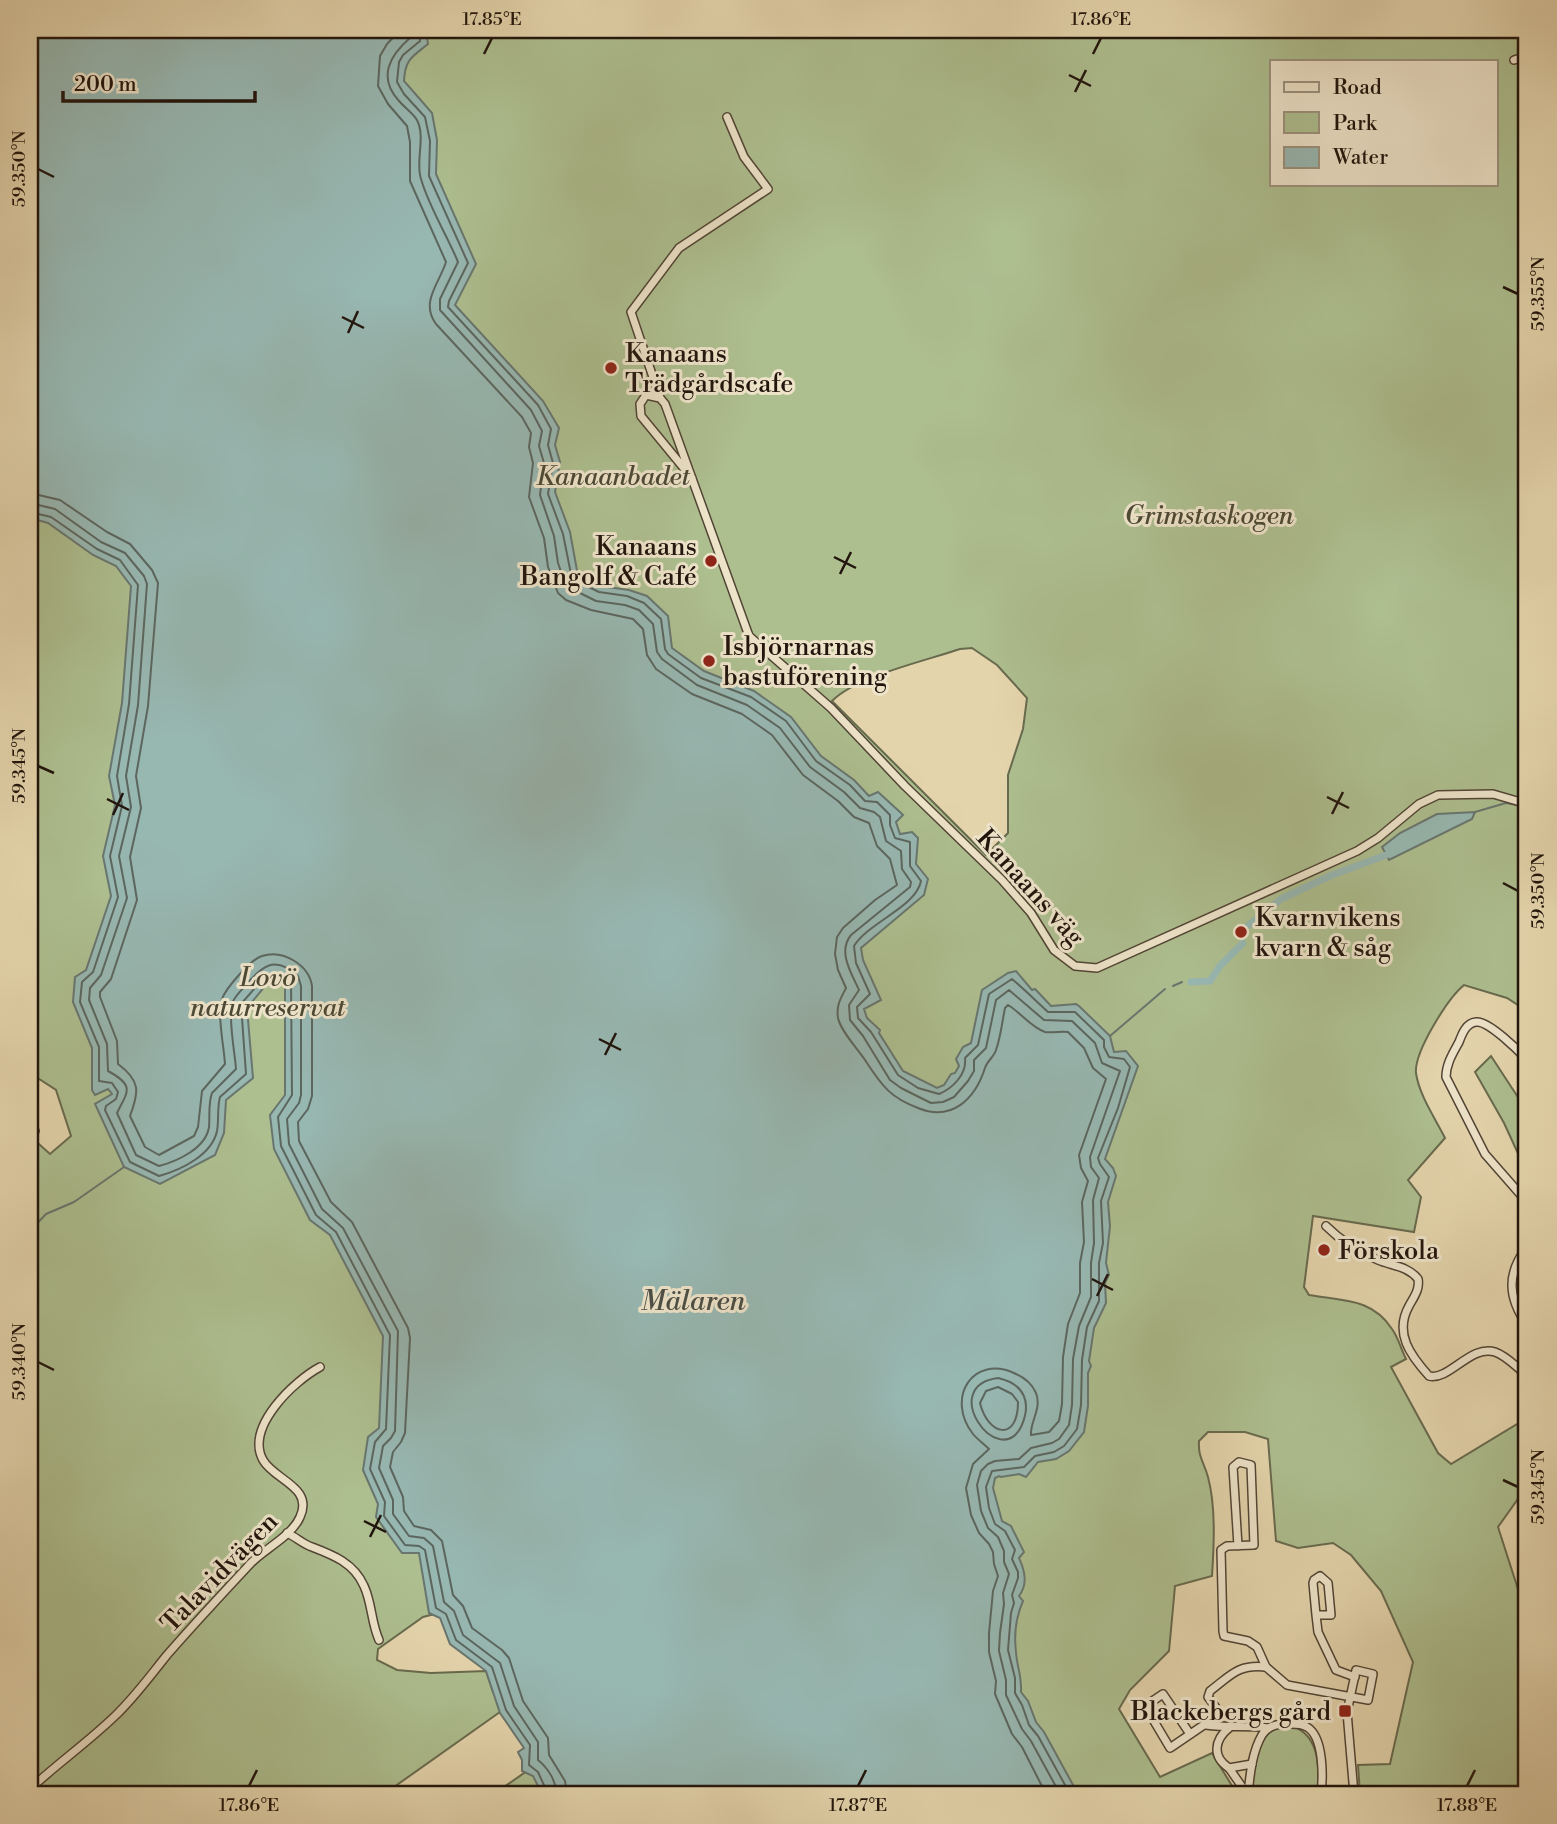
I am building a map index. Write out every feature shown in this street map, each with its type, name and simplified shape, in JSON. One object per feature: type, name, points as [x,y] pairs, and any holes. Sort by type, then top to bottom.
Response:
[{"type":"street","points":[[1514,60],[1527,56]]},
{"type":"street","points":[[660,398],[631,312],[679,248],[768,189],[744,157],[727,117]]},
{"type":"street","name":"Kanaans väg","points":[[692,478],[642,416],[640,404],[646,395],[660,398],[665,404],[692,478],[749,636],[831,708],[905,786],[1002,880],[1031,914],[1054,950],[1075,966],[1097,968],[1357,852],[1419,804],[1438,795],[1493,794],[1527,804]]},
{"type":"street","points":[[1527,1060],[1485,1023],[1477,1021],[1468,1026],[1463,1034],[1446,1069],[1446,1077],[1485,1154],[1527,1202]]},
{"type":"street","points":[[1326,1226],[1345,1243],[1378,1260],[1405,1269],[1418,1279],[1417,1292],[1402,1323],[1406,1347],[1415,1362],[1429,1376],[1437,1377],[1487,1350],[1498,1352],[1527,1375]]},
{"type":"street","points":[[1527,1247],[1516,1265],[1512,1280],[1513,1300],[1527,1325]]},
{"type":"street","name":"Talavidvägen","points":[[30,1789],[114,1717],[249,1566],[287,1533],[301,1515],[301,1499],[293,1486],[267,1465],[260,1453],[259,1443],[278,1401],[320,1367]]},
{"type":"street","points":[[1238,1546],[1233,1467],[1239,1462],[1251,1465],[1254,1545],[1238,1546],[1227,1546],[1220,1550],[1224,1636],[1248,1641],[1257,1647],[1266,1667],[1287,1685],[1350,1696],[1368,1700],[1373,1674],[1356,1670],[1355,1677],[1350,1696],[1347,1712],[1354,1794]]},
{"type":"street","points":[[1524,1517],[1522,1524],[1527,1544]]},
{"type":"street","points":[[287,1533],[335,1556],[357,1574],[367,1593],[379,1640]]},
{"type":"street","points":[[1315,1615],[1331,1615],[1328,1583],[1320,1576],[1313,1583],[1315,1615],[1318,1632],[1336,1670],[1355,1677]]},
{"type":"street","points":[[1190,1734],[1163,1694],[1145,1706],[1170,1748],[1217,1716],[1217,1709],[1208,1697],[1210,1691],[1240,1668],[1252,1665],[1266,1667]]},
{"type":"street","points":[[1247,1794],[1252,1764],[1262,1735],[1277,1724],[1288,1724],[1310,1728],[1317,1738],[1321,1794]]},
{"type":"street","points":[[1206,1725],[1268,1728]]},
{"type":"street","points":[[1229,1728],[1221,1736],[1217,1749],[1220,1760],[1247,1794]]},
{"type":"street","points":[[1229,1768],[1252,1764]]},
{"type":"green space","name":"Lovö naturreservat","points":[[30,30],[829,1794],[494,1794],[547,1757],[500,1712],[394,1787],[399,1794],[30,1794],[30,1136],[50,1154],[71,1136],[56,1090],[30,1073]],"holes":[[[462,1607],[523,1680],[493,1692],[486,1671],[431,1673],[397,1670],[377,1660],[378,1649],[423,1617]]]},
{"type":"green space","points":[[317,30],[1527,30],[1527,52],[1524,51],[1527,57],[1527,1011],[1507,998],[1464,985],[1449,1001],[1426,1039],[1417,1064],[1420,1090],[1445,1138],[1408,1180],[1421,1197],[1414,1232],[1313,1216],[1304,1287],[1309,1295],[1366,1306],[1384,1319],[1394,1332],[1406,1359],[1391,1367],[1438,1453],[1451,1464],[1527,1418],[1527,1486],[1498,1527],[1527,1617],[1527,1794],[1360,1794],[1358,1765],[1390,1764],[1413,1662],[1381,1591],[1351,1555],[1333,1543],[1298,1548],[1276,1541],[1268,1439],[1245,1432],[1208,1432],[1199,1441],[1199,1447],[1212,1501],[1212,1576],[1175,1586],[1169,1651],[1130,1690],[1119,1709],[1160,1777],[1212,1753],[1237,1794],[969,1794],[617,734]],"holes":[[[972,648],[997,665],[1027,698],[1023,729],[1008,775],[1008,833],[986,855],[832,701],[843,692],[874,677],[960,649]]]},
{"type":"green space","points":[[1491,1056],[1527,1111],[1527,1173],[1504,1123],[1475,1072]]},
{"type":"green space","points":[[1292,1726],[1308,1737],[1313,1745],[1318,1764],[1318,1794],[1250,1794],[1256,1760],[1266,1736],[1276,1728]]},
{"type":"water","name":"Mälaren","points":[[30,30],[426,30],[428,44],[408,63],[404,81],[432,113],[437,140],[436,174],[476,264],[455,305],[543,401],[559,428],[555,445],[560,462],[555,492],[570,532],[578,576],[590,579],[600,586],[629,590],[647,596],[668,616],[672,648],[704,671],[754,691],[791,717],[821,756],[854,780],[869,796],[878,792],[903,815],[896,822],[900,834],[912,832],[918,838],[916,864],[928,879],[924,895],[861,948],[863,960],[881,1000],[864,1009],[867,1018],[880,1030],[879,1033],[903,1071],[937,1088],[944,1085],[959,1066],[956,1059],[963,1047],[971,1043],[982,990],[1008,973],[1016,971],[1032,990],[1035,989],[1051,1006],[1079,1006],[1110,1036],[1114,1052],[1126,1051],[1138,1066],[1105,1159],[1116,1176],[1108,1202],[1110,1226],[1106,1263],[1109,1275],[1105,1283],[1106,1303],[1094,1328],[1084,1432],[1069,1451],[1056,1459],[1038,1462],[1026,1477],[1019,1474],[999,1476],[995,1478],[993,1488],[1002,1521],[1011,1526],[1024,1552],[1019,1558],[1025,1582],[1019,1596],[1023,1601],[1015,1640],[1021,1692],[1078,1794],[542,1794],[533,1776],[522,1771],[522,1760],[518,1752],[524,1748],[500,1713],[486,1671],[450,1644],[440,1618],[429,1613],[419,1553],[402,1553],[376,1517],[378,1504],[363,1470],[368,1437],[379,1428],[383,1336],[330,1235],[310,1220],[274,1149],[270,1115],[285,1095],[285,986],[270,980],[247,1008],[253,1078],[226,1100],[224,1133],[215,1155],[160,1184],[124,1167],[95,1104],[112,1094],[108,1089],[95,1095],[92,1090],[92,1048],[73,1002],[75,977],[86,970],[111,896],[103,856],[115,805],[109,776],[122,703],[131,586],[116,566],[93,555],[48,523],[30,518]]},
{"type":"water","points":[[1475,812],[1472,819],[1389,860],[1382,847],[1400,833],[1437,814]]},
{"type":"waterway","points":[[1475,812],[1506,803],[1517,805]]},
{"type":"waterway","points":[[1244,929],[1281,899],[1330,876],[1386,855]]},
{"type":"waterway","points":[[1191,982],[1210,981],[1220,966],[1243,943]]},
{"type":"waterway","points":[[1173,986],[1182,982]]},
{"type":"waterway","points":[[1110,1036],[1165,989]]},
{"type":"waterway","points":[[30,1231],[46,1214],[74,1202],[124,1167]]},
{"type":"place","name":"Kanaans Trädgårdscafe","points":[[611,368]]},
{"type":"place","name":"Kanaans Bangolf & Café","points":[[711,561]]},
{"type":"place","name":"Isbjörnarnas bastuförening","points":[[709,661]]},
{"type":"place","name":"Kvarnvikens kvarn & såg","points":[[1241,932]]},
{"type":"place","name":"Förskola","points":[[1324,1250]]},
{"type":"place","name":"Blackebergs gård","points":[[1345,1711]]},
{"type":"park label","name":"Kanaanbadet","points":[[613,476]]},
{"type":"park label","name":"Grimstaskogen","points":[[1209,515]]}]
